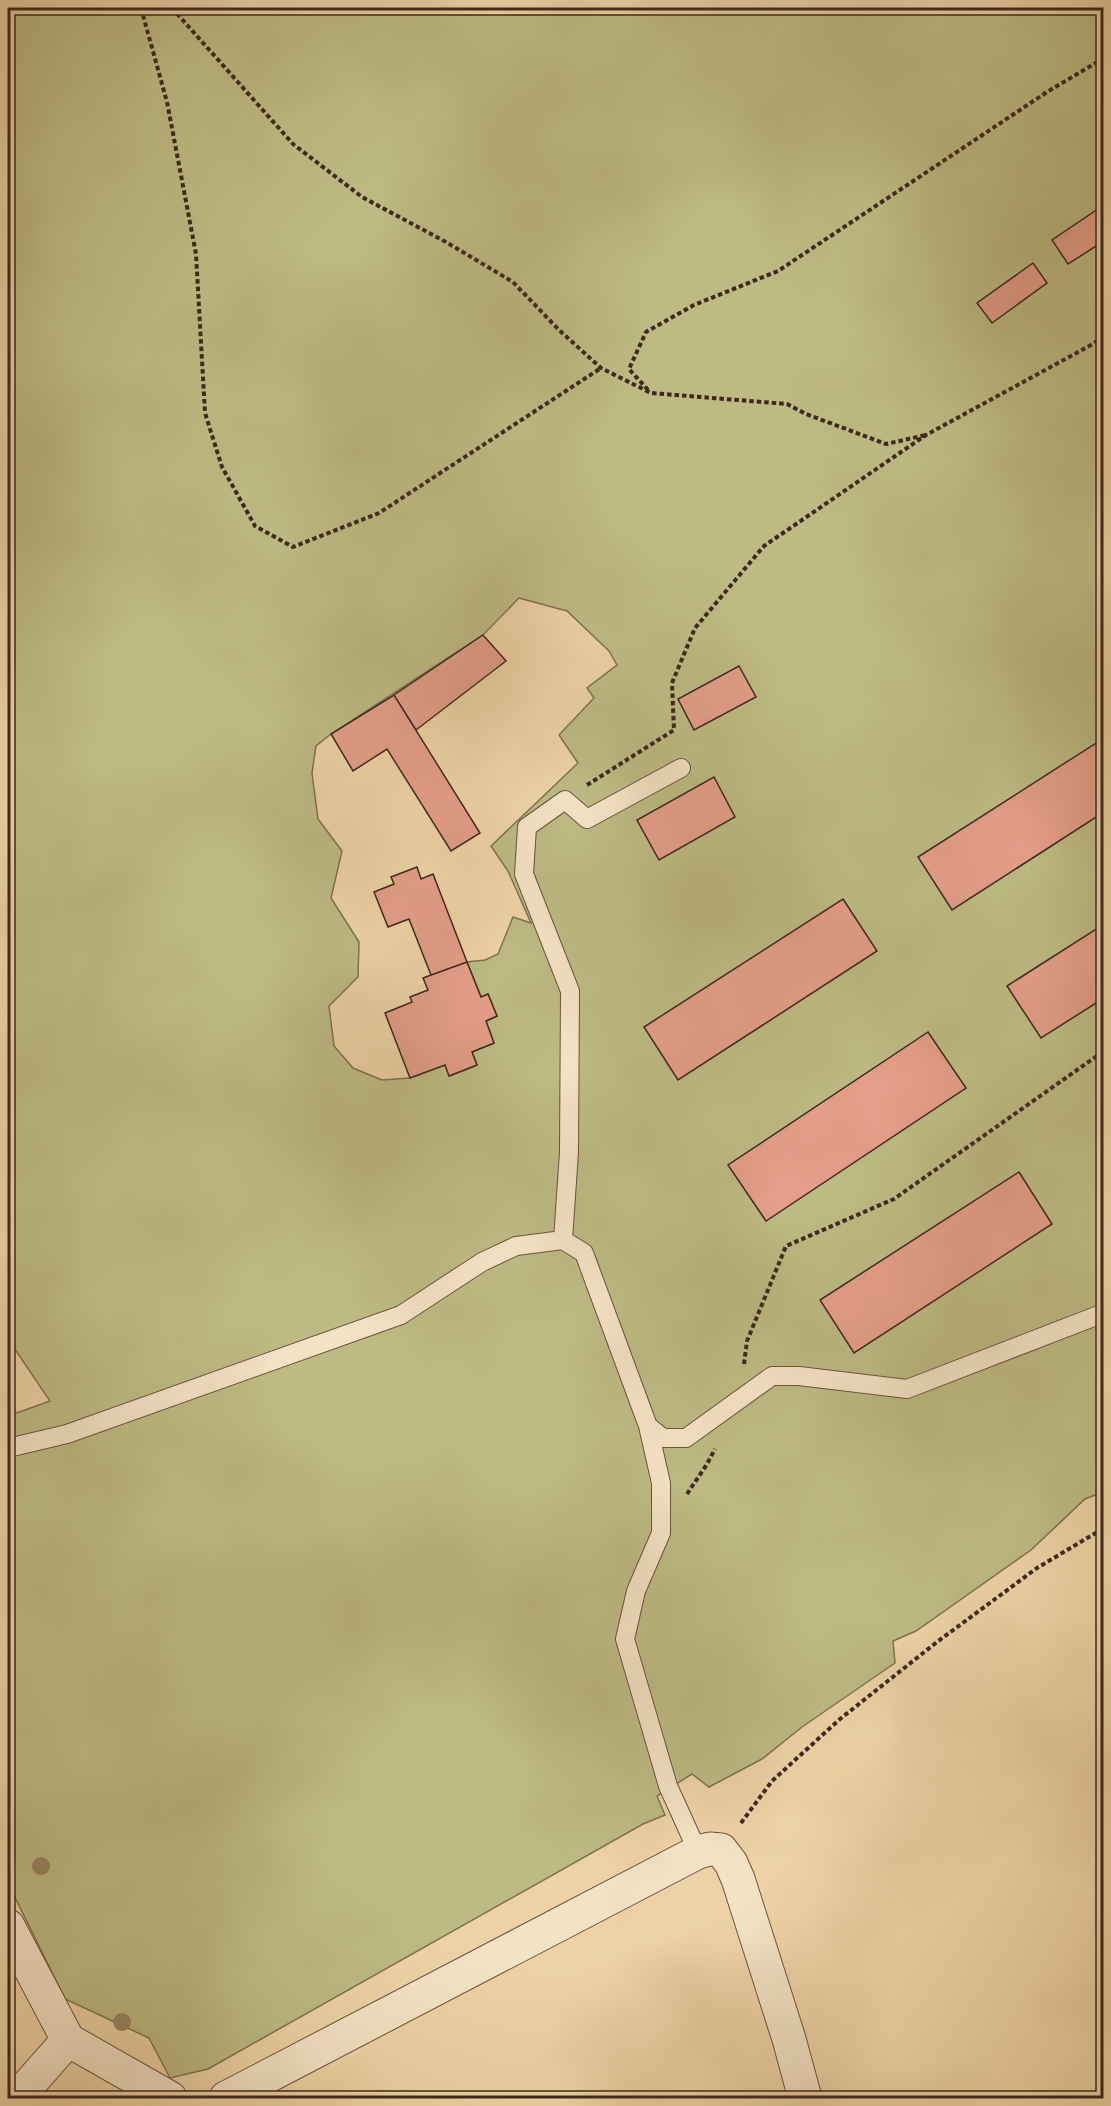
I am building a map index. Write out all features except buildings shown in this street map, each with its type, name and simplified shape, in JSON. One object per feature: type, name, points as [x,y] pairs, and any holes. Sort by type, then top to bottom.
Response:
[{"type":"street","points":[[226,2098],[710,1851],[731,1863],[738,1879],[789,2039],[805,2098]]},
{"type":"street","points":[[8,1926],[68,2040],[170,2098]]},
{"type":"street","points":[[18,2098],[68,2040]]},
{"type":"lane","points":[[563,1240],[569,1152],[570,991],[524,874],[527,827],[565,800],[587,819],[681,768]]},
{"type":"lane","points":[[8,1448],[67,1434],[401,1315],[482,1262],[516,1246],[563,1240],[584,1253],[648,1426],[661,1483],[661,1533],[636,1591],[625,1639],[668,1786],[710,1851]]},
{"type":"lane","points":[[648,1426],[663,1438],[686,1438],[772,1376],[800,1376],[907,1389],[1104,1313]]},
{"type":"path","points":[[141,8],[167,102],[196,254],[206,413],[222,466],[255,526],[293,546],[379,513],[601,368]]},
{"type":"path","points":[[172,8],[293,144],[362,196],[513,282],[559,330],[601,368],[651,393],[787,404],[806,414],[886,444],[926,435]]},
{"type":"path","points":[[651,393],[629,369],[645,332],[694,305],[778,271],[1047,92],[1104,58]]},
{"type":"path","points":[[565,800],[674,730],[672,683],[695,628],[764,546],[926,435],[1104,336]]},
{"type":"path","points":[[661,1533],[707,1464],[739,1400],[747,1341],[786,1246],[894,1199],[1104,1051]]},
{"type":"path","points":[[710,1851],[772,1781],[840,1719],[937,1642],[1037,1568],[1104,1528]]},
{"type":"shaded area","points":[[8,8],[1103,8],[1103,1492],[1085,1499],[1031,1550],[916,1631],[893,1641],[895,1663],[802,1727],[762,1759],[709,1787],[692,1774],[657,1796],[665,1815],[643,1824],[208,2069],[170,2078],[149,2038],[65,1999],[8,1883],[8,1416],[50,1401],[8,1339]],"holes":[[[519,598],[567,611],[609,651],[617,665],[587,688],[594,698],[559,735],[578,763],[491,846],[508,871],[531,923],[513,917],[498,954],[485,960],[467,962],[481,997],[488,994],[497,1016],[486,1021],[494,1043],[472,1052],[477,1065],[450,1076],[445,1065],[410,1078],[382,1080],[353,1068],[334,1046],[329,1006],[358,977],[359,942],[331,898],[342,851],[318,819],[312,773],[316,746],[483,635]]]}]
